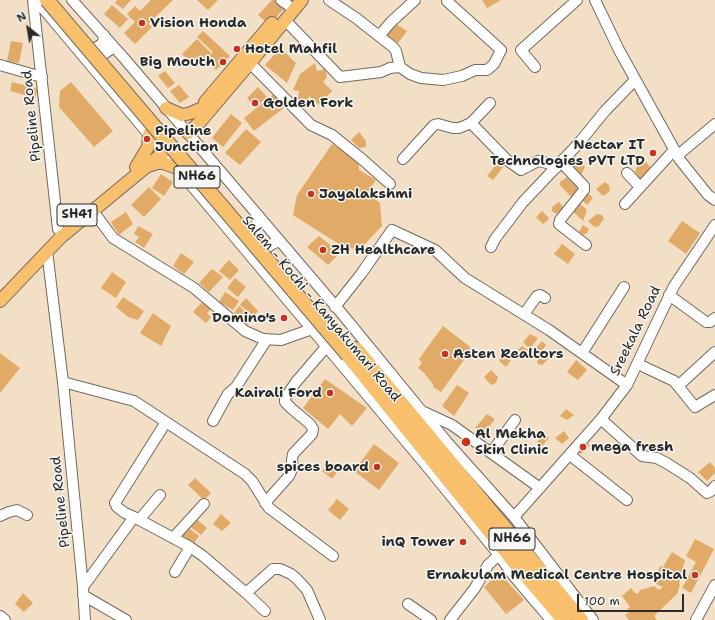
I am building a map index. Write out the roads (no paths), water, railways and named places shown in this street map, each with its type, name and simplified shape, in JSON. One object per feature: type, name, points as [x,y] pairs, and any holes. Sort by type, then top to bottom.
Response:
[{"type":"highway","name":"Salem - Kochi - Kanyakumari Road","points":[[47,0],[348,355],[581,620]]},
{"type":"highway","name":"Salem - Kochi - Kanyakumari Road","points":[[60,0],[356,349],[441,460],[518,566],[564,620]]},
{"type":"main road","points":[[185,130],[200,122],[250,63],[285,20],[294,1]]},
{"type":"main road","points":[[185,130],[200,109],[249,50],[294,1]]},
{"type":"main road","points":[[166,108],[182,115],[200,109]]},
{"type":"main road","points":[[140,167],[148,147],[149,134]]},
{"type":"main road","name":"SH41","points":[[0,289],[58,229],[162,150]]},
{"type":"main road","points":[[140,167],[164,163],[177,168]]},
{"type":"main road","name":"SH41","points":[[0,301],[61,237],[93,211],[140,167]]},
{"type":"street","name":"Pipeline Road","points":[[33,0],[58,229]]},
{"type":"street","name":"Salem - Kochi - Kanyakumari Road","points":[[36,0],[326,347],[441,460]]},
{"type":"street","points":[[329,0],[356,18],[393,47],[400,67],[410,74],[420,78],[443,80],[462,76],[475,70],[487,70],[494,64],[501,50],[447,1]]},
{"type":"street","points":[[379,36],[391,22],[415,0]]},
{"type":"street","points":[[534,67],[521,50],[577,0]]},
{"type":"street","points":[[595,0],[619,50],[676,153],[708,195],[715,200]]},
{"type":"street","name":"Salem - Kochi - Kanyakumari Road","points":[[76,1],[422,411],[441,460]]},
{"type":"street","points":[[285,20],[340,76],[381,72],[390,68],[400,67]]},
{"type":"street","points":[[83,55],[95,50],[103,43],[104,35]]},
{"type":"street","points":[[92,66],[101,56],[114,47]]},
{"type":"street","points":[[250,63],[311,125],[332,135],[390,184]]},
{"type":"street","points":[[0,65],[42,77]]},
{"type":"street","points":[[492,246],[495,239],[523,202],[580,143],[605,111],[635,80]]},
{"type":"street","points":[[403,159],[434,125],[438,124],[453,128],[460,128],[471,123],[490,103]]},
{"type":"street","points":[[471,123],[507,160],[518,169],[521,170],[538,161],[559,165],[584,186],[584,190],[560,220],[559,224],[586,245]]},
{"type":"street","points":[[625,204],[640,187],[676,153],[715,124]]},
{"type":"street","points":[[627,173],[640,187]]},
{"type":"street","points":[[93,211],[113,238],[194,288],[246,331],[263,339],[281,340],[312,329]]},
{"type":"street","points":[[235,237],[245,235],[256,226],[259,217]]},
{"type":"street","name":"Sreekala Road","points":[[514,517],[601,419],[627,385],[669,295],[715,225]]},
{"type":"street","points":[[335,307],[392,230],[435,250],[465,278],[524,314],[627,385]]},
{"type":"street","points":[[255,261],[259,254],[272,244],[280,241]]},
{"type":"street","name":"Pipeline Road","points":[[47,251],[63,382],[85,620]]},
{"type":"street","points":[[582,353],[624,287]]},
{"type":"street","points":[[524,314],[537,296],[540,295],[545,298]]},
{"type":"street","points":[[669,295],[706,322],[710,322],[715,318]]},
{"type":"street","points":[[213,421],[228,394],[236,387],[267,339]]},
{"type":"street","points":[[265,503],[289,476],[294,467],[292,460],[293,454],[312,434],[313,429],[310,424],[286,402],[285,398],[296,382],[326,347]]},
{"type":"street","points":[[678,386],[715,352]]},
{"type":"street","points":[[638,364],[674,381],[695,407],[715,395]]},
{"type":"street","points":[[63,382],[134,401],[245,474],[252,481],[269,508],[333,556]]},
{"type":"street","points":[[422,411],[452,425],[540,488]]},
{"type":"street","points":[[601,419],[642,456],[657,458],[668,464],[690,478],[707,493],[715,486]]},
{"type":"street","points":[[491,453],[515,420]]},
{"type":"street","points":[[166,422],[115,503],[117,507],[125,513],[190,547],[203,556],[265,610]]},
{"type":"street","points":[[570,455],[627,500]]},
{"type":"street","points":[[441,460],[514,517],[593,620]]},
{"type":"street","points":[[441,460],[512,574],[551,620]]},
{"type":"street","points":[[126,620],[83,591],[136,518],[160,495]]},
{"type":"street","points":[[173,538],[204,504]]},
{"type":"street","points":[[0,516],[17,510],[27,515]]},
{"type":"street","points":[[175,572],[190,547]]},
{"type":"street","points":[[450,620],[475,588],[488,564],[499,554]]},
{"type":"street","points":[[246,593],[273,569],[280,569],[291,574],[302,583],[312,600],[320,620]]},
{"type":"street","points":[[696,620],[715,585]]},
{"type":"street","points":[[408,604],[430,620]]},
{"type":"street","points":[[0,616],[5,620]]},
{"type":"place","name":"Vision Honda","points":[[142,23]]},
{"type":"place","name":"Hotel Mahfil","points":[[237,49]]},
{"type":"place","name":"Big Mouth","points":[[223,62]]},
{"type":"place","name":"Golden Fork","points":[[255,103]]},
{"type":"place","name":"Pipeline Junction","points":[[147,139]]},
{"type":"place","name":"Nectar IT Technologies PVT LTD","points":[[653,153]]},
{"type":"place","name":"Jayalakshmi","points":[[311,194]]},
{"type":"place","name":"ZH Healthcare","points":[[323,250]]},
{"type":"place","name":"Domino's","points":[[284,318]]},
{"type":"place","name":"Asten Realtors","points":[[445,354]]},
{"type":"place","name":"Kairali Ford","points":[[330,393]]},
{"type":"place","name":"Al Mekha Skin Clinic","points":[[466,442]]},
{"type":"place","name":"mega fresh","points":[[583,447]]},
{"type":"place","name":"spices board","points":[[377,467]]},
{"type":"place","name":"inQ Tower","points":[[463,542]]},
{"type":"place","name":"Ernakulam Medical Centre Hospital","points":[[695,575]]}]
